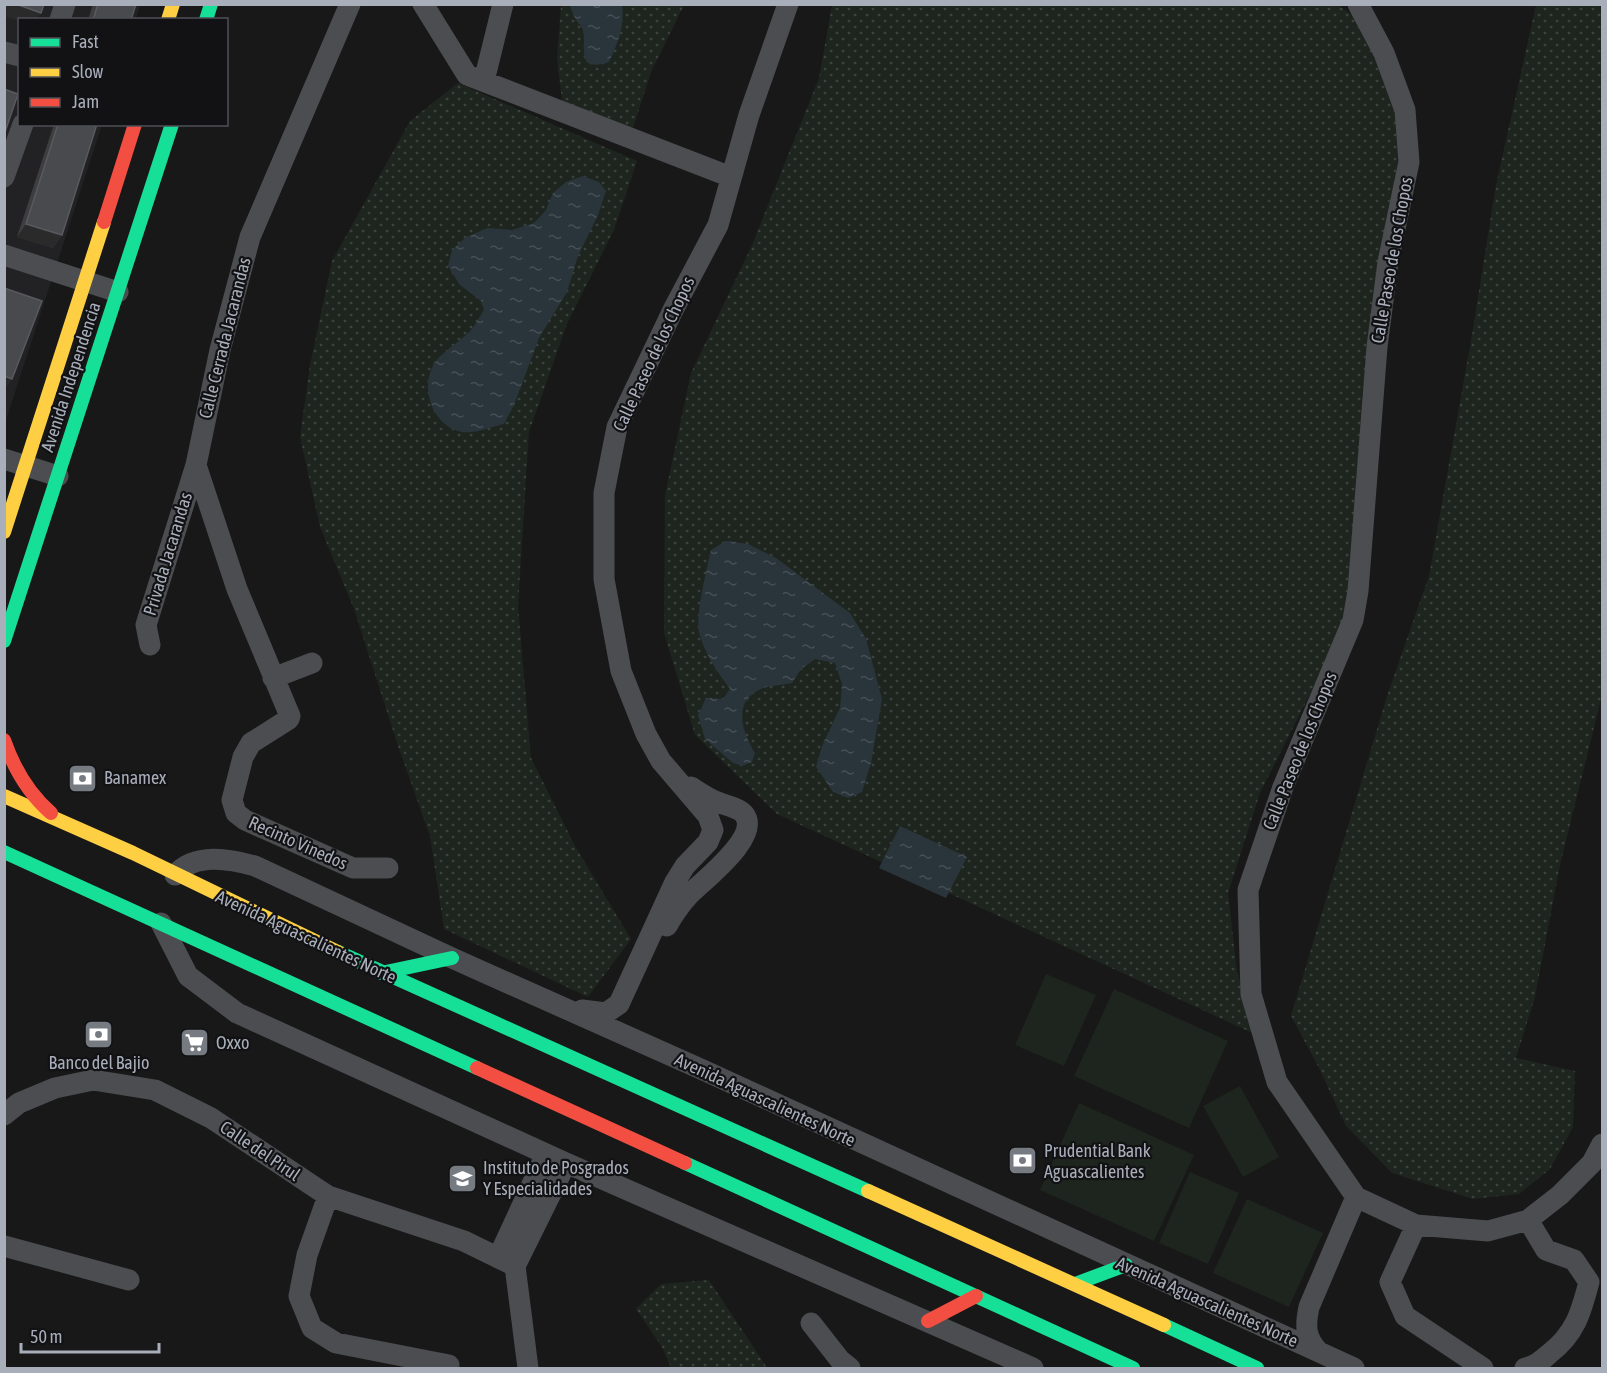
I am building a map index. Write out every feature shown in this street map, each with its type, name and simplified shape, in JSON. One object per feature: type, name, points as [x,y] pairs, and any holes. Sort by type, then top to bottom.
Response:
[{"type":"main road","name":"Avenida Independencia","points":[[4,532],[134,126]]},
{"type":"main road","name":"Avenida Independencia","points":[[4,641],[171,126]]},
{"type":"main road","points":[[4,740],[24,783],[47,810],[68,825],[754,1132],[1179,1329],[1256,1368]]},
{"type":"main road","points":[[4,785],[58,811],[68,825]]},
{"type":"main road","name":"Avenida Aguascalientes Norte","points":[[4,798],[68,825],[381,973],[1075,1284],[1256,1368]]},
{"type":"main road","points":[[4,851],[1133,1368]]},
{"type":"main road","points":[[4,851],[167,932],[777,1218],[1111,1368]]},
{"type":"main road","points":[[15,873],[49,871]]},
{"type":"main road","points":[[381,973],[452,958]]},
{"type":"main road","points":[[1075,1284],[1126,1265]]},
{"type":"main road","points":[[928,1321],[976,1296]]},
{"type":"street","name":"Calle Cerrada Jacarandas","points":[[196,465],[220,350],[250,237],[350,4]]},
{"type":"street","points":[[423,4],[467,75],[731,177]]},
{"type":"street","points":[[484,81],[503,4]]},
{"type":"street","name":"Calle Paseo de los Chopos","points":[[564,1007],[601,1013],[610,1011],[619,1004],[675,882],[685,866],[711,836],[712,825],[708,816],[661,761],[646,734],[621,671],[604,579],[604,493],[617,426],[717,225],[749,115],[788,4]]},
{"type":"street","name":"Calle Paseo de los Chopos","points":[[1356,1197],[1277,1082],[1251,994],[1248,890],[1283,787],[1353,620],[1358,591],[1377,347],[1388,262],[1409,162],[1405,110],[1384,53],[1358,4]]},
{"type":"street","points":[[4,177],[22,126]]},
{"type":"street","points":[[4,255],[118,292]]},
{"type":"street","points":[[4,459],[58,476]]},
{"type":"street","name":"Privada Jacarandas","points":[[150,645],[146,625],[196,465]]},
{"type":"street","points":[[196,465],[237,589],[273,678],[312,663]]},
{"type":"street","name":"Recinto Vinedos","points":[[273,678],[290,717],[251,743],[243,757],[232,800],[236,813],[245,820],[353,868],[388,868]]},
{"type":"street","name":"Calle Paseo de los Chopos","points":[[673,776],[713,801],[741,811],[747,819],[748,828],[730,856],[690,894],[677,910],[628,1007],[627,1016],[630,1025],[637,1031],[687,1057],[703,1070]]},
{"type":"street","name":"Avenida Aguascalientes Norte","points":[[175,875],[183,866],[204,860],[230,860],[249,864],[1354,1368]]},
{"type":"street","points":[[161,923],[188,976],[237,1013],[546,1155],[1033,1368]]},
{"type":"street","name":"Calle del Pirul","points":[[4,1115],[19,1103],[55,1088],[93,1080],[155,1090],[211,1118],[328,1196],[464,1241],[506,1262]]},
{"type":"street","points":[[1319,1352],[1306,1333],[1305,1324],[1309,1307],[1356,1197],[1416,1225],[1488,1231],[1527,1220],[1560,1195],[1592,1162],[1602,1144]]},
{"type":"street","points":[[528,1368],[506,1262],[546,1155]]},
{"type":"street","points":[[506,1262],[566,1163]]},
{"type":"street","points":[[328,1196],[307,1255],[299,1296],[312,1328],[336,1343],[449,1365]]},
{"type":"street","points":[[1527,1220],[1546,1250],[1574,1260],[1589,1281],[1583,1308],[1565,1341],[1531,1368]]},
{"type":"street","points":[[1416,1225],[1390,1282],[1404,1316],[1483,1368]]},
{"type":"street","points":[[4,1246],[129,1280]]},
{"type":"street","points":[[1267,1329],[1284,1329],[1291,1326],[1299,1321],[1309,1307]]},
{"type":"street","points":[[811,1323],[840,1360],[850,1368]]},
{"type":"shaded area","points":[[1336,4],[1354,16],[1394,86],[1403,172],[1348,619],[1260,793],[1228,893],[1237,972],[1259,1036],[777,814],[695,735],[664,633],[665,495],[691,373],[752,245],[819,78],[832,5]]},
{"type":"shaded area","points":[[5,5],[140,5],[136,18],[18,18],[18,126],[102,126],[5,423]]},
{"type":"shaded area","points":[[561,5],[684,5],[651,72],[633,128],[562,101],[557,59]]},
{"type":"shaded area","points":[[1536,5],[1602,5],[1602,695],[1560,865],[1535,997],[1516,1058],[1575,1071],[1573,1127],[1550,1169],[1519,1194],[1473,1199],[1392,1173],[1346,1126],[1291,1016],[1387,696],[1429,576],[1496,185]]},
{"type":"shaded area","points":[[458,83],[637,161],[614,230],[567,324],[529,432],[518,606],[531,758],[575,846],[631,939],[588,997],[444,929],[430,836],[354,609],[320,527],[300,437],[310,365],[332,261],[410,121]]},
{"type":"shaded area","points":[[1046,974],[1096,995],[1064,1066],[1015,1045]]},
{"type":"shaded area","points":[[1114,989],[1228,1041],[1189,1128],[1074,1076]]},
{"type":"shaded area","points":[[1240,1086],[1279,1157],[1243,1177],[1203,1106]]},
{"type":"shaded area","points":[[1079,1103],[1194,1155],[1154,1241],[1040,1190]]},
{"type":"shaded area","points":[[1190,1172],[1239,1193],[1208,1264],[1159,1243]]},
{"type":"shaded area","points":[[1247,1199],[1323,1233],[1289,1307],[1213,1273]]},
{"type":"shaded area","points":[[709,1280],[767,1368],[671,1368],[662,1347],[636,1309],[661,1284]]},
{"type":"water","points":[[570,5],[622,5],[620,34],[609,62],[598,65],[587,62],[583,30]]},
{"type":"water","points":[[583,176],[599,182],[606,191],[598,215],[578,256],[567,292],[539,338],[514,405],[504,424],[472,432],[462,432],[452,428],[436,414],[428,393],[428,382],[436,361],[471,330],[484,310],[481,301],[460,285],[448,266],[452,250],[466,237],[488,228],[512,230],[534,223],[546,210],[553,193],[566,182]]},
{"type":"water","points":[[726,541],[748,544],[776,558],[850,613],[866,639],[882,699],[871,763],[862,792],[848,798],[833,792],[816,767],[822,746],[840,708],[842,684],[835,663],[815,659],[801,669],[792,683],[763,688],[746,701],[742,717],[746,735],[755,753],[752,762],[742,766],[733,763],[705,739],[698,715],[706,698],[723,699],[730,689],[708,655],[701,640],[698,625],[711,550]]},
{"type":"water","points":[[900,826],[967,857],[946,898],[879,868]]},
{"type":"building","points":[[16,4],[44,4],[41,13]]},
{"type":"building","points":[[98,4],[136,4],[132,18],[94,18]]},
{"type":"building","points":[[4,89],[18,94],[4,135]]},
{"type":"building","points":[[57,126],[96,126],[62,235],[26,224]]},
{"type":"building","points":[[4,288],[42,301],[12,379],[4,376]]},
{"type":"traffic: fast","points":[[207,18],[211,4]]},
{"type":"traffic: fast","points":[[4,641],[171,126]]},
{"type":"traffic: fast","points":[[4,852],[477,1068]]},
{"type":"traffic: fast","points":[[338,952],[868,1191]]},
{"type":"traffic: fast","points":[[381,973],[452,958]]},
{"type":"traffic: fast","points":[[685,1163],[1133,1368]]},
{"type":"traffic: fast","points":[[1075,1284],[1126,1265]]},
{"type":"traffic: fast","points":[[1164,1325],[1257,1368]]},
{"type":"traffic: slow","points":[[169,18],[173,4]]},
{"type":"traffic: slow","points":[[4,532],[104,222]]},
{"type":"traffic: slow","points":[[4,796],[133,853],[338,952]]},
{"type":"traffic: slow","points":[[868,1191],[1164,1325]]},
{"type":"traffic: jam","points":[[104,222],[134,126]]},
{"type":"traffic: jam","points":[[4,740],[23,780],[35,797],[51,813]]},
{"type":"traffic: jam","points":[[477,1068],[685,1163]]},
{"type":"traffic: jam","points":[[928,1321],[976,1296]]},
{"type":"place","name":"Banamex","points":[[83,778]]},
{"type":"place","name":"Banco del Bajio","points":[[99,1034]]},
{"type":"place","name":"Oxxo","points":[[195,1043]]},
{"type":"place","name":"Prudential Bank Aguascalientes","points":[[1023,1161]]},
{"type":"place","name":"Instituto de Posgrados Y Especialidades","points":[[462,1178]]}]
